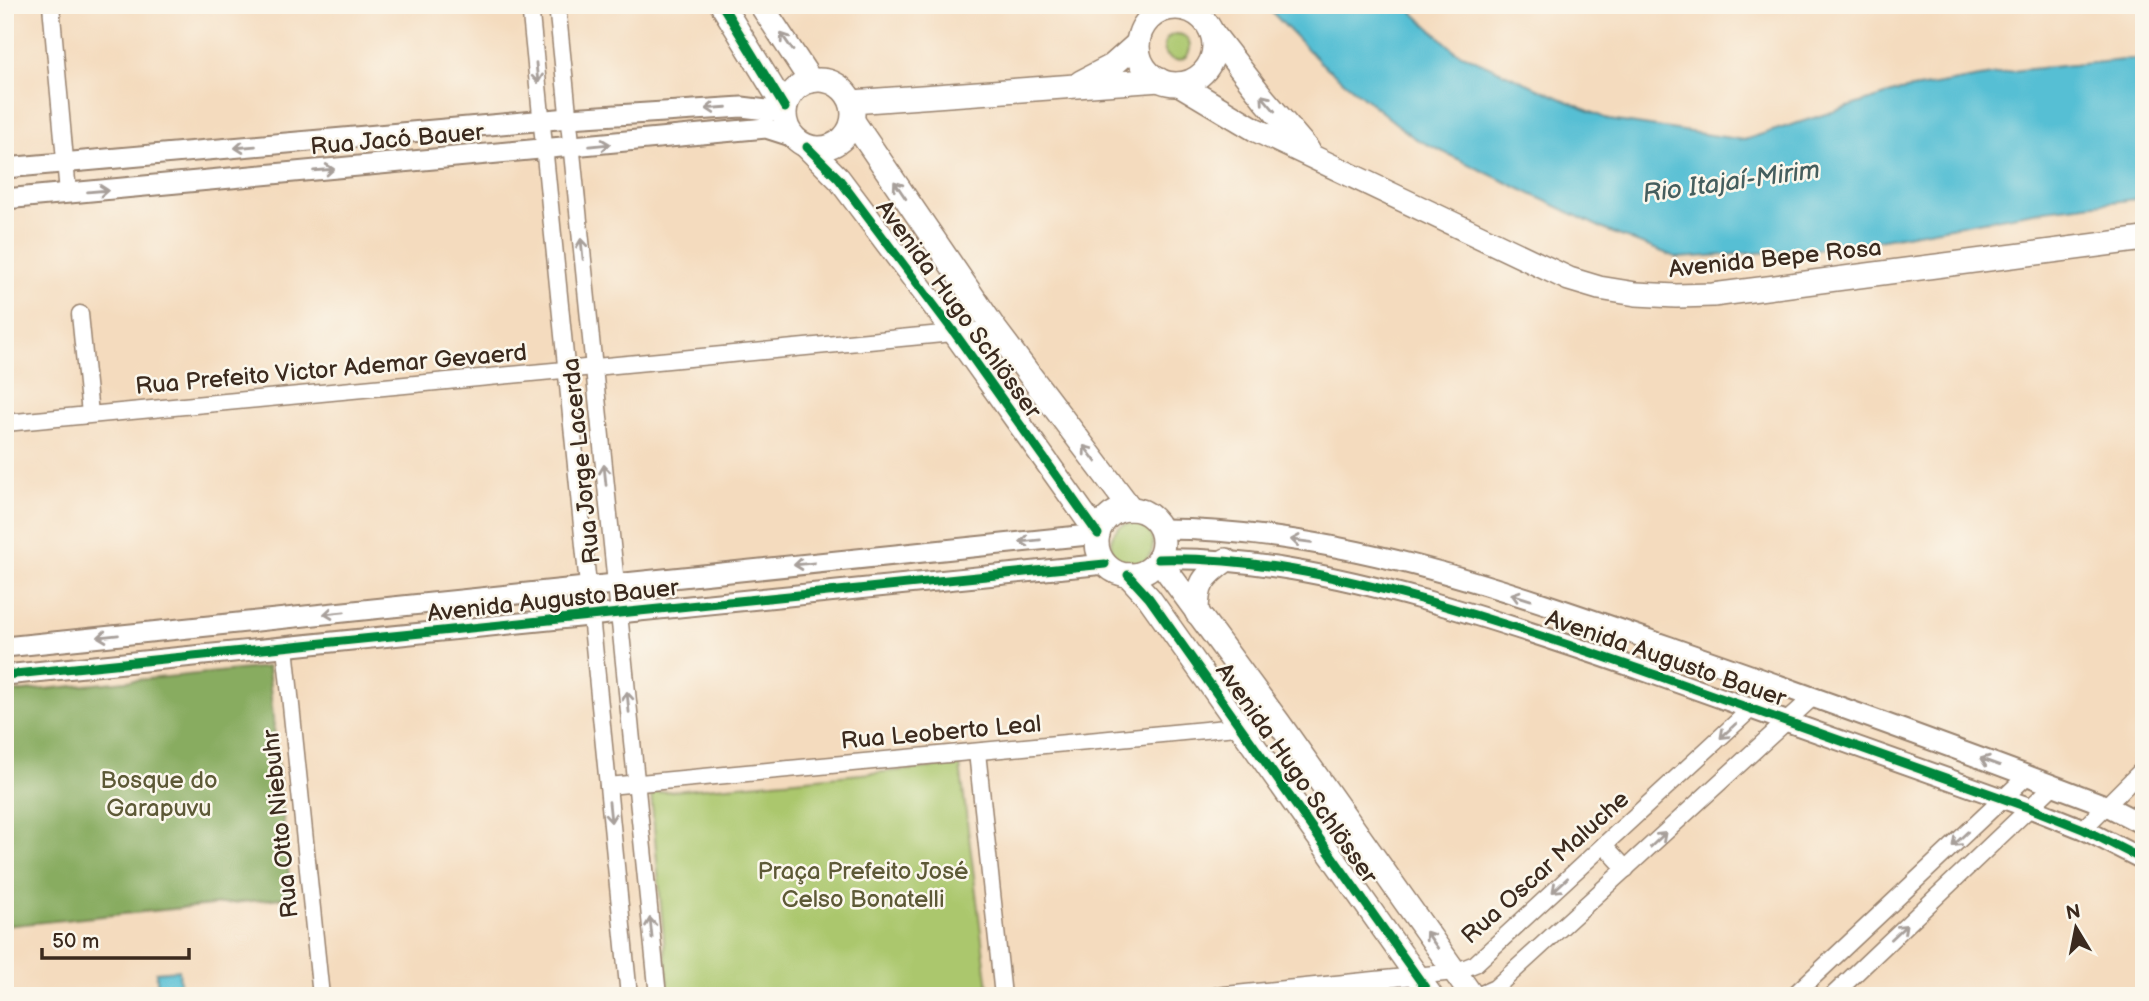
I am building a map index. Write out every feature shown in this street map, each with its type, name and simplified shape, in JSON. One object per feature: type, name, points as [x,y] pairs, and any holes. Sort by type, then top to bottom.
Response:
[{"type":"main road","points":[[722,5],[785,110],[787,127],[799,141],[817,149],[836,145],[844,139],[852,112],[847,93],[831,82],[811,81],[794,90],[785,110]]},
{"type":"main road","points":[[761,5],[811,81]]},
{"type":"main road","points":[[1137,5],[1143,65],[1150,74],[1169,82]]},
{"type":"main road","points":[[852,112],[1072,87],[1189,81],[1206,70],[1214,51],[1211,31],[1205,21],[1191,9],[1170,8],[1158,12],[1148,20],[1140,36],[1112,66],[1072,87]]},
{"type":"main road","name":"Avenida Bepe Rosa","points":[[1211,31],[1264,99],[1313,155]]},
{"type":"main road","name":"Avenida Bepe Rosa","points":[[1169,82],[1256,130],[1569,279],[1599,288],[1636,294],[1713,295],[2144,239]]},
{"type":"main road","name":"Avenida Hugo Schlösser","points":[[852,112],[995,329],[1131,509]]},
{"type":"main road","name":"Avenida Hugo Schlösser","points":[[799,141],[839,179],[954,332],[1098,534]]},
{"type":"main road","points":[[1131,509],[1149,515],[1161,529],[1163,550],[1145,571],[1128,575],[1119,573],[1105,564],[1100,555],[1098,534],[1102,524],[1120,510],[1131,509]]},
{"type":"main road","name":"Avenida Hugo Schlösser","points":[[1158,559],[1279,723],[1472,996]]},
{"type":"main road","points":[[1197,614],[1197,594],[1205,576],[1226,560]]},
{"type":"main road","name":"Avenida Hugo Schlösser","points":[[1128,575],[1149,598],[1242,727],[1431,996]]},
{"type":"street","points":[[51,5],[68,193]]},
{"type":"street","name":"Rua Jorge Lacerda","points":[[530,5],[629,996]]},
{"type":"street","name":"Rua Jorge Lacerda","points":[[557,5],[658,996]]},
{"type":"street","name":"Rua Jacó Bauer","points":[[5,168],[569,118],[743,107],[785,110]]},
{"type":"street","name":"Rua Jacó Bauer","points":[[5,199],[766,128],[799,141]]},
{"type":"street","points":[[290,143],[294,173]]},
{"type":"street","points":[[80,314],[90,414]]},
{"type":"street","name":"Rua Prefeito Victor Ademar Gevaerd","points":[[5,422],[995,329]]},
{"type":"street","name":"Avenida Augusto Bauer","points":[[1161,529],[1206,529],[1314,543],[1396,561],[1561,609],[2028,775],[2105,805],[2144,825]]},
{"type":"street","name":"Avenida Augusto Bauer","points":[[5,647],[1098,534]]},
{"type":"street","points":[[852,559],[855,589]]},
{"type":"street","name":"Avenida Augusto Bauer","points":[[1158,559],[1226,560],[1277,565],[1389,590],[1552,638],[2030,808],[2083,829],[2144,860]]},
{"type":"street","points":[[1389,590],[1396,561]]},
{"type":"street","name":"Avenida Augusto Bauer","points":[[5,675],[1105,564]]},
{"type":"street","points":[[429,603],[433,632]]},
{"type":"street","points":[[370,609],[374,638]]},
{"type":"street","points":[[1552,638],[1561,609]]},
{"type":"street","name":"Rua Otto Niebuhr","points":[[285,647],[321,996]]},
{"type":"street","name":"Rua Oscar Maluche","points":[[1215,996],[1455,972],[1475,964],[1778,684]]},
{"type":"street","points":[[1477,996],[1495,988],[1813,697]]},
{"type":"street","name":"Rua Leoberto Leal","points":[[608,786],[1279,723]]},
{"type":"street","points":[[977,752],[1003,996]]},
{"type":"street","points":[[2083,829],[2144,768]]},
{"type":"street","points":[[1793,996],[2028,775]]},
{"type":"street","points":[[1832,996],[2054,786]]},
{"type":"street","points":[[1604,845],[1626,869]]},
{"type":"street","points":[[1861,932],[1880,950]]},
{"type":"green space","points":[[1177,34],[1186,38],[1190,47],[1186,56],[1177,60],[1168,56],[1164,47],[1168,38]]},
{"type":"green space","points":[[1132,523],[1147,529],[1153,544],[1147,559],[1132,565],[1117,559],[1111,544],[1117,529]]},
{"type":"green space","name":"Bosque do Garapuvu","points":[[268,667],[291,897],[5,926],[5,693]]},
{"type":"green space","name":"Praça Prefeito José Celso Bonatelli","points":[[960,765],[989,996],[669,996],[651,793]]},
{"type":"water","name":"Rio Itajaí-Mirim","points":[[1265,5],[1405,5],[1455,51],[1609,120],[1744,140],[1895,92],[2020,70],[2144,58],[2144,198],[2045,210],[1833,248],[1678,258],[1608,231],[1414,138],[1320,62]]},
{"type":"water","points":[[179,970],[181,996],[159,996],[156,972]]},
{"type":"cycle path","points":[[722,5],[785,108]]},
{"type":"cycle path","points":[[807,147],[839,179],[954,332],[1098,534]]},
{"type":"cycle path","points":[[1158,559],[1226,561],[1292,570],[1391,591],[1482,617],[1627,665],[2030,808],[2083,829],[2144,860]]},
{"type":"cycle path","points":[[5,675],[1105,564]]},
{"type":"cycle path","points":[[1128,575],[1149,598],[1431,996]]}]
